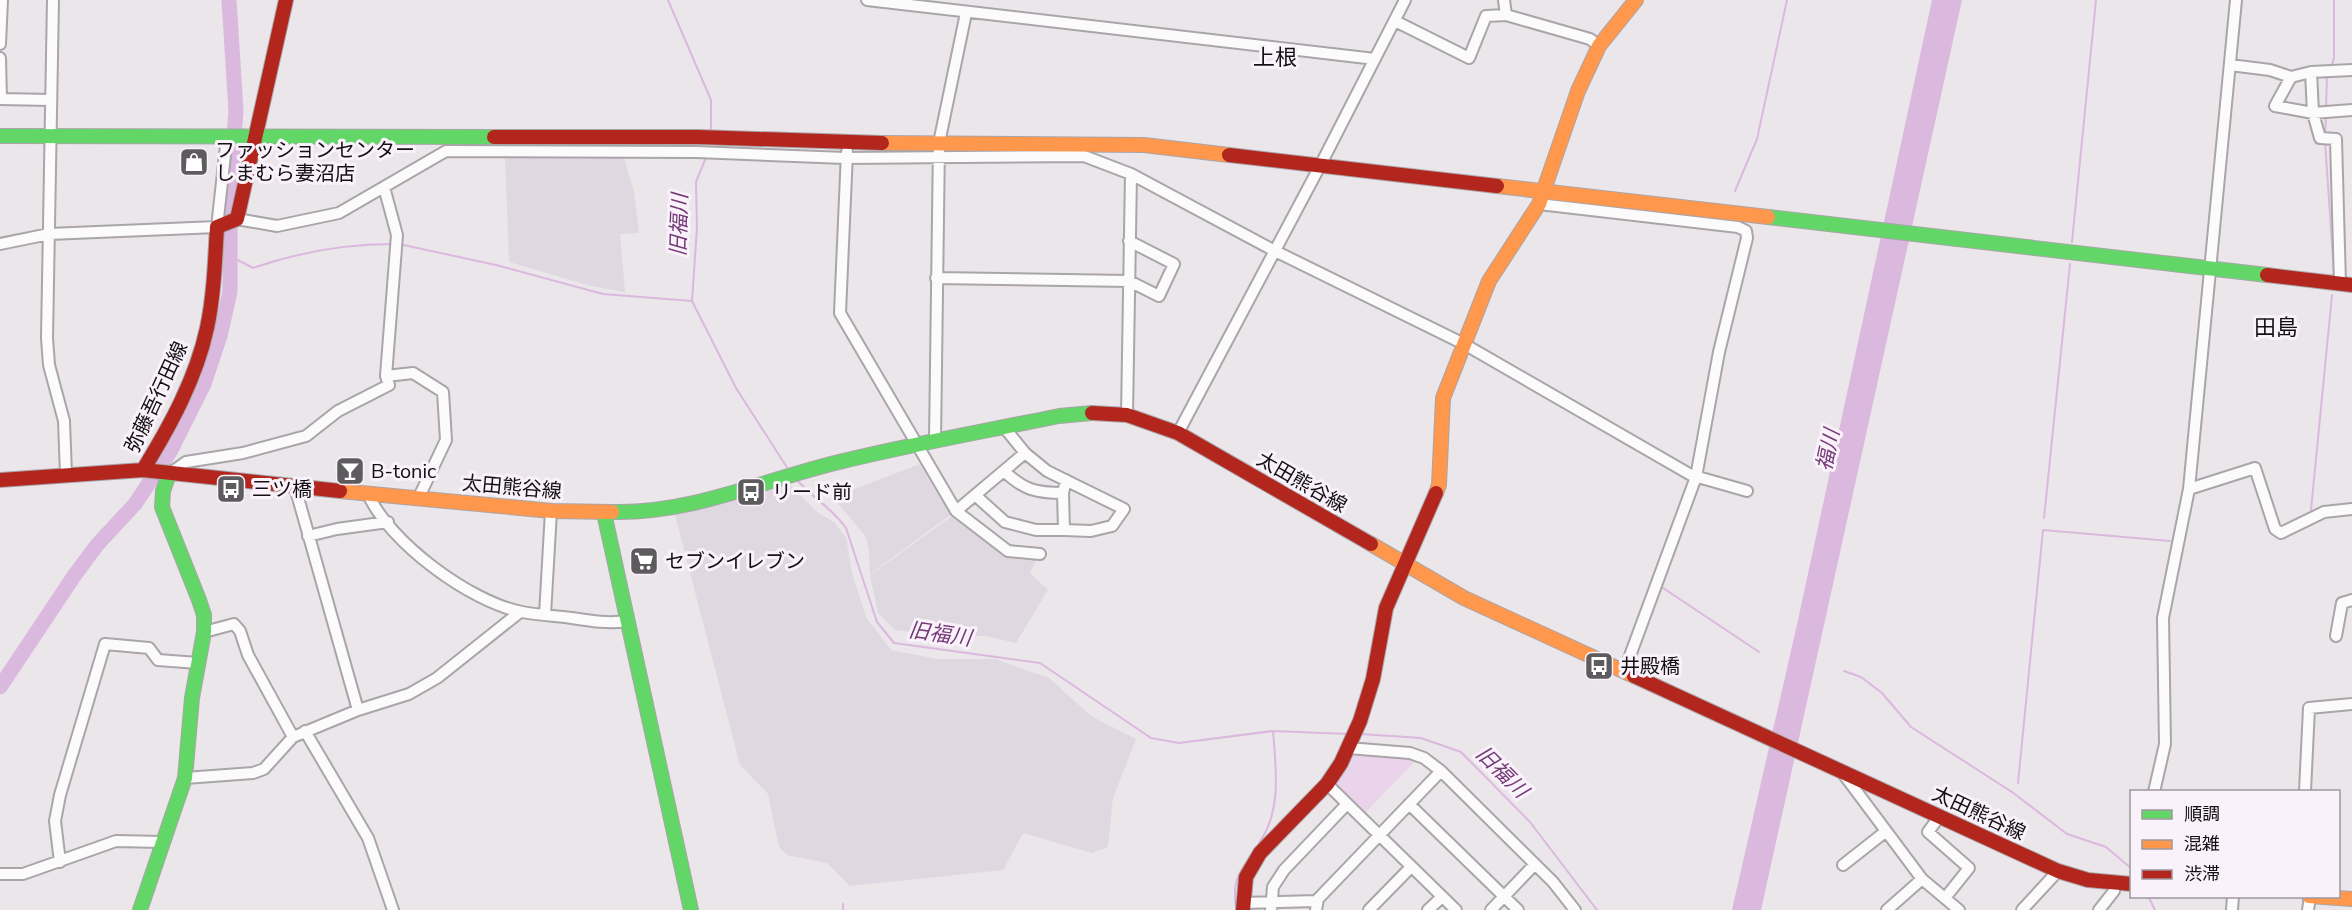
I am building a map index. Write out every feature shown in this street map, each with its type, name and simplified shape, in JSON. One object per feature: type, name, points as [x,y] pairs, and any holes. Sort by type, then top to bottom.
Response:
[{"type":"street","points":[[0,44],[2,0]]},
{"type":"street","points":[[53,0],[48,356],[64,421],[66,474]]},
{"type":"street","points":[[218,227],[241,137],[286,0]]},
{"type":"street","points":[[867,0],[1375,59]]},
{"type":"street","points":[[1178,434],[1405,0]]},
{"type":"street","points":[[1504,0],[1506,15]]},
{"type":"street","points":[[1441,771],[1379,835],[1316,906],[1243,907],[1246,878],[1260,854],[1327,784],[1349,746],[1360,721],[1373,679],[1386,608],[1439,485],[1443,398],[1489,281],[1541,197],[1578,91],[1599,46],[1636,0]]},
{"type":"street","points":[[2154,790],[2165,744],[2163,618],[2189,489],[2236,0]]},
{"type":"street","points":[[934,441],[939,143],[966,13]]},
{"type":"street","points":[[1395,21],[1469,58],[1486,16],[1506,15],[1590,39],[1599,46]]},
{"type":"street","points":[[0,58],[0,99],[51,100]]},
{"type":"street","points":[[2230,65],[2270,70],[2291,77],[2311,72],[2352,70]]},
{"type":"street","points":[[1541,197],[1861,227],[2346,284],[2336,139],[2320,138],[2313,113],[2311,72]]},
{"type":"street","points":[[2291,77],[2276,106],[2313,113],[2352,110]]},
{"type":"street","points":[[0,136],[698,137],[849,143],[1144,145],[1321,164],[1727,225],[1746,231],[1747,238],[1719,352],[1696,477],[1624,672]]},
{"type":"street","points":[[237,219],[241,137]]},
{"type":"street","points":[[849,143],[845,158],[840,313],[956,512],[1008,551],[1040,554]]},
{"type":"street","points":[[0,244],[49,234],[218,227],[237,219],[277,226],[304,222],[339,213],[446,152],[697,152],[845,158],[1084,156],[1131,174],[1275,251],[1464,344],[1696,477],[1747,491]]},
{"type":"street","points":[[1127,415],[1131,174]]},
{"type":"street","points":[[140,910],[185,778],[198,663],[204,632],[204,615],[199,600],[162,507],[166,474],[186,462],[243,453],[306,436],[338,411],[389,385],[386,376],[397,235],[384,187]]},
{"type":"street","name":"弥藤吾行田線","points":[[146,470],[201,351],[212,296],[218,227]]},
{"type":"street","points":[[936,278],[1129,281],[1159,296],[1174,264],[1130,241]]},
{"type":"street","points":[[386,376],[412,373],[442,392],[446,440],[418,499]]},
{"type":"street","name":"太田熊谷線","points":[[146,470],[295,488],[550,511],[636,513],[679,507],[916,445],[1004,427],[1090,412],[1127,415],[1178,434],[1464,598],[2058,871],[2088,880],[2130,884]]},
{"type":"street","points":[[975,495],[1005,522],[1036,530],[1091,531],[1112,526],[1124,509],[1047,471],[1025,453],[1004,427]]},
{"type":"street","points":[[956,512],[1025,453]]},
{"type":"street","points":[[2189,489],[2254,468],[2275,529],[2281,532],[2324,512],[2352,509]]},
{"type":"street","points":[[0,480],[146,470]]},
{"type":"street","points":[[1004,471],[1016,482],[1038,493],[1064,492]]},
{"type":"street","points":[[1064,530],[1066,480]]},
{"type":"street","points":[[295,488],[358,710]]},
{"type":"street","points":[[368,494],[397,537],[430,566],[478,594],[520,612],[607,623],[627,621]]},
{"type":"street","points":[[545,615],[550,511]]},
{"type":"street","points":[[604,513],[691,910]]},
{"type":"street","points":[[308,536],[337,528],[388,522]]},
{"type":"street","points":[[2336,636],[2343,603],[2352,600]]},
{"type":"street","points":[[185,778],[253,773],[264,769],[293,737],[304,731],[358,710],[409,694],[437,678],[520,612]]},
{"type":"street","points":[[204,632],[234,624],[240,631],[248,655],[293,737]]},
{"type":"street","points":[[60,862],[55,821],[105,644],[149,648],[158,660],[198,663]]},
{"type":"street","points":[[2305,790],[2309,708],[2352,704]]},
{"type":"street","points":[[304,731],[368,838],[393,910]]},
{"type":"street","points":[[1349,746],[1410,753],[1441,771],[1535,864],[1575,910]]},
{"type":"street","points":[[1842,772],[1922,879],[1959,910]]},
{"type":"street","points":[[1327,784],[1456,910]]},
{"type":"street","points":[[1271,906],[1274,886],[1284,870],[1347,804]]},
{"type":"street","points":[[1409,804],[1518,910]]},
{"type":"street","points":[[1940,817],[1928,832],[1969,868],[1945,898]]},
{"type":"street","points":[[1843,866],[1885,832]]},
{"type":"street","points":[[0,874],[23,874],[116,841],[162,842]]},
{"type":"street","points":[[1491,910],[1535,864]]},
{"type":"street","points":[[1369,910],[1411,867]]},
{"type":"street","points":[[2022,910],[2058,871]]},
{"type":"street","points":[[1893,908],[1922,879]]},
{"type":"street","points":[[2099,910],[2115,891],[2115,882]]},
{"type":"street","points":[[1428,910],[1442,897]]},
{"type":"street","points":[[2331,898],[2352,899]]},
{"type":"shaded area","points":[[1932,0],[1962,0],[1761,910],[1732,910],[1798,620]]},
{"type":"shaded area","points":[[505,156],[624,158],[634,192],[639,233],[620,234],[625,292],[591,286],[509,262]]},
{"type":"shaded area","points":[[920,464],[942,502],[953,513],[870,574],[866,537],[833,497]]},
{"type":"shaded area","points":[[790,485],[817,512],[835,523],[846,538],[852,573],[866,617],[891,650],[937,659],[995,659],[1049,678],[1091,716],[1136,739],[1113,798],[1108,847],[1092,853],[1023,833],[1003,870],[850,886],[827,863],[787,855],[779,847],[768,794],[740,765],[674,511]]},
{"type":"shaded area","points":[[955,514],[989,544],[1011,558],[1036,560],[1030,573],[1048,590],[1016,643],[986,636],[946,636],[895,630],[878,613],[870,575]]},
{"type":"shaded area","points":[[1388,754],[1416,760],[1365,813],[1338,789],[1338,780],[1351,756]]},
{"type":"waterway","points":[[0,687],[74,576],[97,545],[135,504],[171,450],[204,384],[220,336],[230,292],[230,189],[236,111],[229,0]]},
{"type":"waterway","name":"旧福川","points":[[668,0],[711,100],[711,132]]},
{"type":"waterway","points":[[1735,191],[1757,139],[1787,0]]},
{"type":"waterway","points":[[2072,242],[2096,0]]},
{"type":"waterway","points":[[2331,68],[2334,58],[2334,0]]},
{"type":"waterway","points":[[2326,108],[2327,75]]},
{"type":"waterway","points":[[2325,135],[2326,117]]},
{"type":"waterway","points":[[2325,141],[2334,273]]},
{"type":"waterway","name":"旧福川","points":[[707,155],[696,182],[697,227],[692,301],[736,388],[788,469]]},
{"type":"waterway","points":[[230,256],[253,268],[322,250],[393,244]]},
{"type":"waterway","points":[[399,244],[496,265],[603,294],[692,301]]},
{"type":"waterway","points":[[2044,518],[2070,264]]},
{"type":"waterway","points":[[2311,510],[2332,295]]},
{"type":"waterway","name":"旧福川","points":[[797,480],[846,528],[877,622],[894,643],[1040,663],[1151,738],[1179,743],[1273,731],[1349,734]]},
{"type":"waterway","points":[[2018,783],[2043,530],[2170,541]]},
{"type":"waterway","points":[[1660,586],[1759,652]]},
{"type":"waterway","points":[[1844,671],[1861,677],[1882,693],[1911,727],[2012,792],[2067,834],[2106,847],[2130,867]]},
{"type":"waterway","points":[[1259,843],[1271,817],[1276,789],[1273,731]]},
{"type":"waterway","name":"旧福川","points":[[1361,734],[1421,738],[1461,752],[1530,822],[1597,910]]},
{"type":"waterway","points":[[1236,907],[1236,882],[1248,860]]},
{"type":"waterway","points":[[2149,898],[2155,910]]},
{"type":"waterway","points":[[843,904],[843,910]]},
{"type":"traffic: fast","points":[[0,136],[494,137]]},
{"type":"traffic: fast","points":[[1768,217],[2267,275]]},
{"type":"traffic: fast","points":[[612,512],[670,508],[866,455],[1059,416],[1092,413]]},
{"type":"traffic: fast","points":[[140,910],[185,778],[192,698],[204,632],[204,615],[199,600],[162,507],[163,491],[169,474]]},
{"type":"traffic: fast","points":[[604,513],[691,910]]},
{"type":"traffic: slow","points":[[1436,493],[1439,485],[1443,398],[1489,281],[1539,204],[1578,91],[1599,46],[1636,0]]},
{"type":"traffic: slow","points":[[882,143],[1144,145],[1229,155]]},
{"type":"traffic: slow","points":[[1497,186],[1768,217]]},
{"type":"traffic: slow","points":[[340,491],[552,511],[612,512]]},
{"type":"traffic: slow","points":[[1371,544],[1464,598],[1634,676]]},
{"type":"traffic: slow","points":[[2338,898],[2352,899]]},
{"type":"traffic: jam","points":[[143,470],[181,402],[202,347],[211,303],[217,227],[237,219],[286,0]]},
{"type":"traffic: jam","points":[[494,137],[698,137],[882,143]]},
{"type":"traffic: jam","points":[[1229,155],[1497,186]]},
{"type":"traffic: jam","points":[[2267,275],[2352,285]]},
{"type":"traffic: jam","points":[[1092,413],[1127,415],[1178,433],[1371,544]]},
{"type":"traffic: jam","points":[[0,480],[143,470],[340,491]]},
{"type":"traffic: jam","points":[[1243,910],[1246,877],[1260,853],[1327,784],[1341,763],[1360,721],[1373,679],[1386,608],[1436,493]]},
{"type":"traffic: jam","points":[[1634,676],[2058,871],[2088,880],[2130,884]]},
{"type":"place","name":"ファッションセンター しまむら妻沼店","points":[[194,162]]},
{"type":"place","name":"B-tonic","points":[[350,471]]},
{"type":"place","name":"三ツ橋","points":[[231,489]]},
{"type":"place","name":"リード前","points":[[751,492]]},
{"type":"place","name":"セブンイレブン","points":[[644,561]]},
{"type":"place","name":"井殿橋","points":[[1599,666]]},
{"type":"district","name":"上根","points":[[1275,57]]},
{"type":"district","name":"田島","points":[[2276,327]]},
{"type":"water label","name":"福川","points":[[1828,450]]}]
